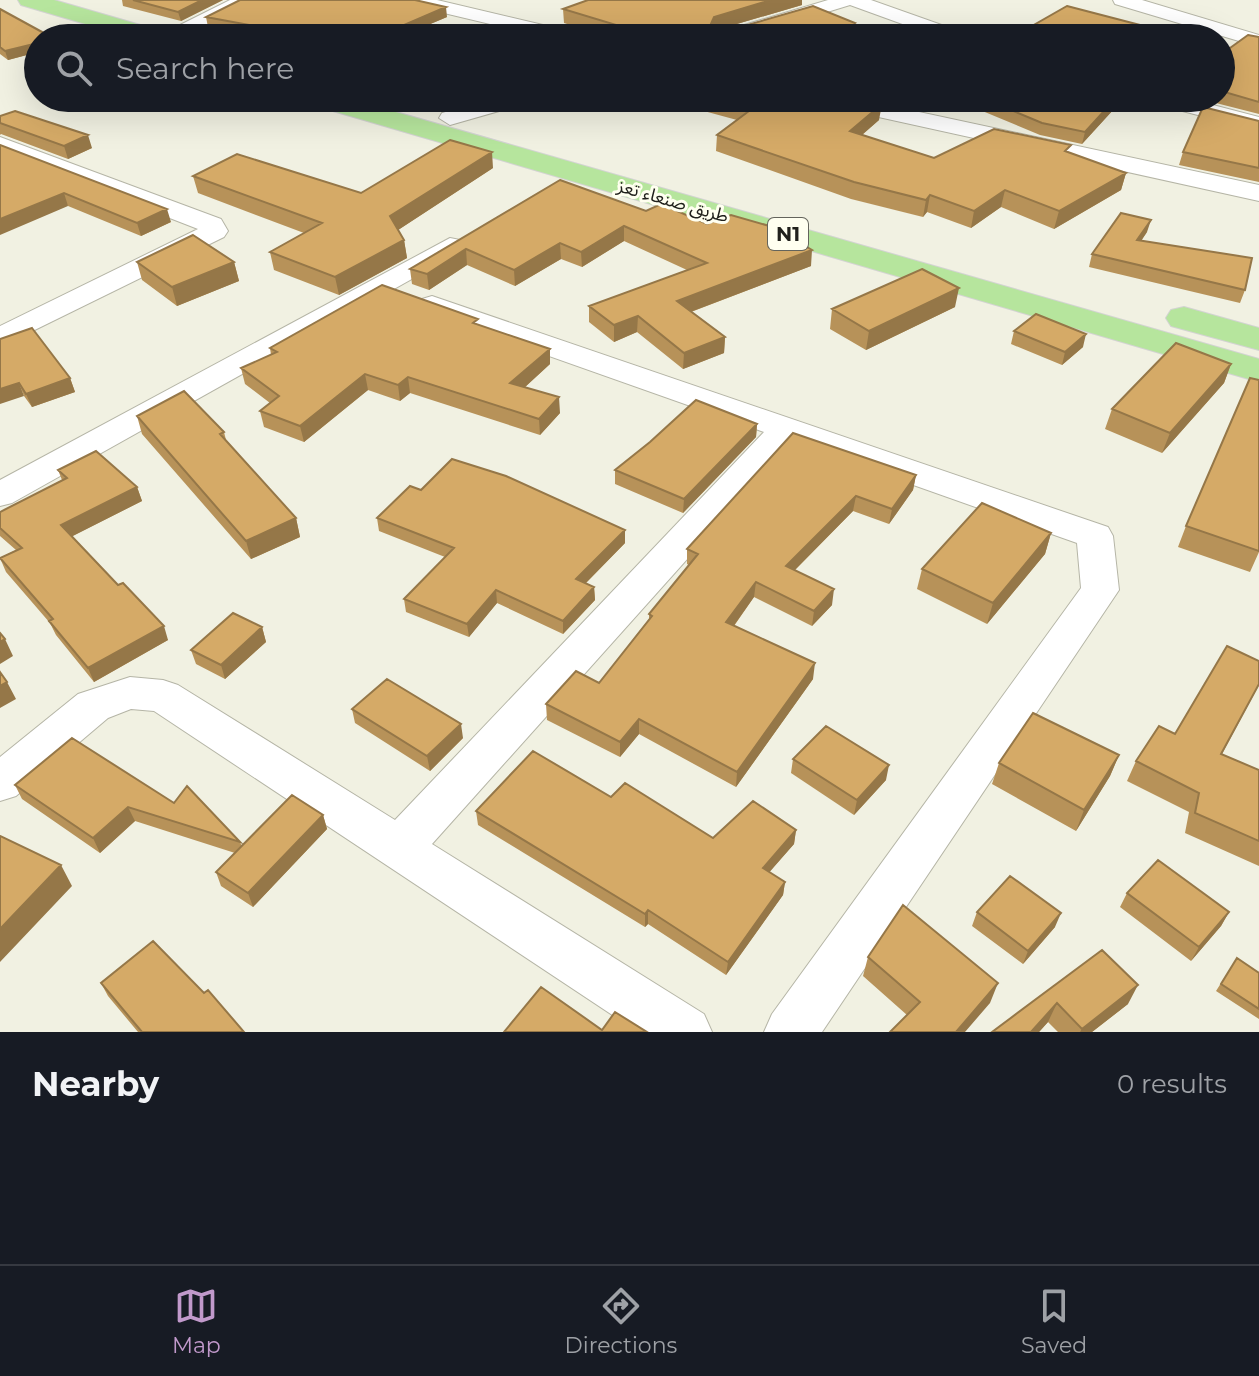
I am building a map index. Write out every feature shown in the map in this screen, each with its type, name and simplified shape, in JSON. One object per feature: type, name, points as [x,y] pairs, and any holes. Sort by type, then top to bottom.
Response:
[{"type":"highway","points":[[22,6],[100,24]]},
{"type":"highway","points":[[22,6],[69,24]]},
{"type":"highway","name":"طريق صنعاء تعز","points":[[367,112],[1259,371]]},
{"type":"highway","name":"طريق صنعاء تعز","points":[[428,112],[1259,339]]},
{"type":"street","points":[[192,24],[245,0]]},
{"type":"street","points":[[413,0],[513,24]]},
{"type":"street","points":[[769,24],[850,0],[919,24]]},
{"type":"street","points":[[1122,0],[1202,24]]},
{"type":"street","points":[[534,24],[558,15]]},
{"type":"street","points":[[1235,34],[1259,41]]},
{"type":"street","points":[[450,118],[471,112]]},
{"type":"street","points":[[888,112],[1259,193]]},
{"type":"street","points":[[1213,112],[1259,124]]},
{"type":"street","points":[[0,144],[212,225],[215,231],[6,328]]},
{"type":"street","points":[[537,195],[575,172]]},
{"type":"street","points":[[0,495],[382,287],[472,233]]},
{"type":"street","points":[[382,287],[1095,536],[1100,590],[791,1032]]},
{"type":"street","points":[[399,848],[786,429]]},
{"type":"street","points":[[0,783],[93,706],[130,693],[163,696],[685,1032]]},
{"type":"building","points":[[133,0],[202,0],[178,12]]},
{"type":"building","points":[[240,0],[415,0],[446,7],[407,24],[244,24],[206,17]]},
{"type":"building","points":[[588,0],[771,0],[714,17],[711,24],[613,24],[563,9]]},
{"type":"building","points":[[813,6],[854,24],[751,24]]},
{"type":"building","points":[[1067,6],[1136,24],[1036,24]]},
{"type":"building","points":[[0,9],[27,24],[24,24],[24,46],[5,51],[0,47]]},
{"type":"building","points":[[1248,35],[1259,37],[1259,102],[1235,95],[1235,44]]},
{"type":"building","points":[[15,111],[88,135],[64,146],[0,123],[0,116]]},
{"type":"building","points":[[748,112],[873,112],[850,131],[934,158],[994,129],[1071,145],[1065,151],[1126,173],[1059,211],[1005,190],[974,211],[930,195],[926,200],[854,182],[717,135]]},
{"type":"building","points":[[1016,112],[1103,112],[1085,132],[1042,123]]},
{"type":"building","points":[[1201,112],[1223,112],[1259,121],[1259,168],[1183,152]]},
{"type":"building","points":[[450,140],[492,152],[390,216],[404,240],[335,277],[270,252],[322,223],[193,176],[237,154],[361,193]]},
{"type":"building","points":[[0,145],[167,209],[137,223],[64,193],[0,219]]},
{"type":"building","points":[[560,180],[646,211],[661,204],[707,224],[731,215],[773,227],[812,250],[677,301],[725,337],[684,353],[638,316],[614,325],[589,306],[707,263],[624,226],[581,252],[560,243],[514,270],[466,249],[427,274],[410,269]]},
{"type":"building","points":[[1121,213],[1151,220],[1137,240],[1252,258],[1245,290],[1092,254]]},
{"type":"building","points":[[193,235],[234,262],[172,287],[137,262]]},
{"type":"building","points":[[922,269],[959,288],[869,331],[832,309]]},
{"type":"building","points":[[382,285],[478,319],[473,323],[550,349],[510,383],[559,397],[539,419],[408,377],[398,385],[365,374],[300,426],[260,411],[279,396],[241,368],[277,352],[270,348]]},
{"type":"building","points":[[1036,314],[1086,334],[1065,352],[1014,331]]},
{"type":"building","points":[[32,328],[70,378],[26,394],[19,383],[0,389],[0,339]]},
{"type":"building","points":[[1176,343],[1231,364],[1170,433],[1112,409]]},
{"type":"building","points":[[1250,378],[1259,380],[1259,551],[1186,526]]},
{"type":"building","points":[[184,391],[224,432],[220,434],[296,518],[246,541],[137,416]]},
{"type":"building","points":[[696,400],[757,424],[684,499],[615,470],[650,442]]},
{"type":"building","points":[[793,433],[916,475],[892,509],[856,496],[786,566],[834,589],[814,611],[756,582],[726,622],[815,663],[737,772],[639,719],[620,742],[546,704],[576,671],[599,683],[698,554],[687,549]]},
{"type":"building","points":[[96,451],[137,487],[61,525],[118,585],[123,583],[164,626],[88,668],[49,621],[53,619],[0,558],[22,548],[0,528],[0,512],[67,478],[58,470]]},
{"type":"building","points":[[452,459],[506,476],[625,530],[576,579],[594,587],[563,621],[496,590],[467,624],[404,599],[454,548],[377,518],[410,486],[421,490]]},
{"type":"building","points":[[982,503],[1051,533],[993,603],[922,569]]},
{"type":"building","points":[[233,613],[262,627],[221,665],[191,650]]},
{"type":"building","points":[[1227,646],[1259,661],[1259,684],[1221,754],[1259,770],[1259,841],[1195,813],[1199,793],[1136,761],[1159,726],[1175,734]]},
{"type":"building","points":[[0,672],[7,682],[0,686]]},
{"type":"building","points":[[387,679],[461,724],[427,756],[352,709]]},
{"type":"building","points":[[1033,713],[1119,755],[1084,810],[999,763]]},
{"type":"building","points":[[826,726],[889,765],[857,800],[793,759]]},
{"type":"building","points":[[72,738],[174,803],[187,786],[240,842],[128,807],[93,838],[15,785]]},
{"type":"building","points":[[533,751],[611,797],[625,783],[713,838],[753,801],[796,830],[763,868],[785,882],[728,962],[648,910],[645,914],[476,811]]},
{"type":"building","points":[[292,795],[323,815],[248,893],[216,872]]},
{"type":"building","points":[[0,836],[61,865],[0,929]]},
{"type":"building","points":[[1158,860],[1229,912],[1199,947],[1127,893]]},
{"type":"building","points":[[1010,876],[1061,913],[1028,951],[977,912]]},
{"type":"building","points":[[903,905],[998,983],[956,1032],[890,1032],[920,1002],[868,957]]},
{"type":"building","points":[[153,941],[204,993],[208,990],[244,1032],[142,1032],[101,983]]},
{"type":"building","points":[[1102,950],[1138,985],[1082,1029],[1057,1003],[1031,1032],[992,1032]]},
{"type":"building","points":[[1237,958],[1259,973],[1259,1009],[1221,984]]},
{"type":"building","points":[[541,987],[602,1030],[615,1012],[647,1032],[504,1032]]}]
